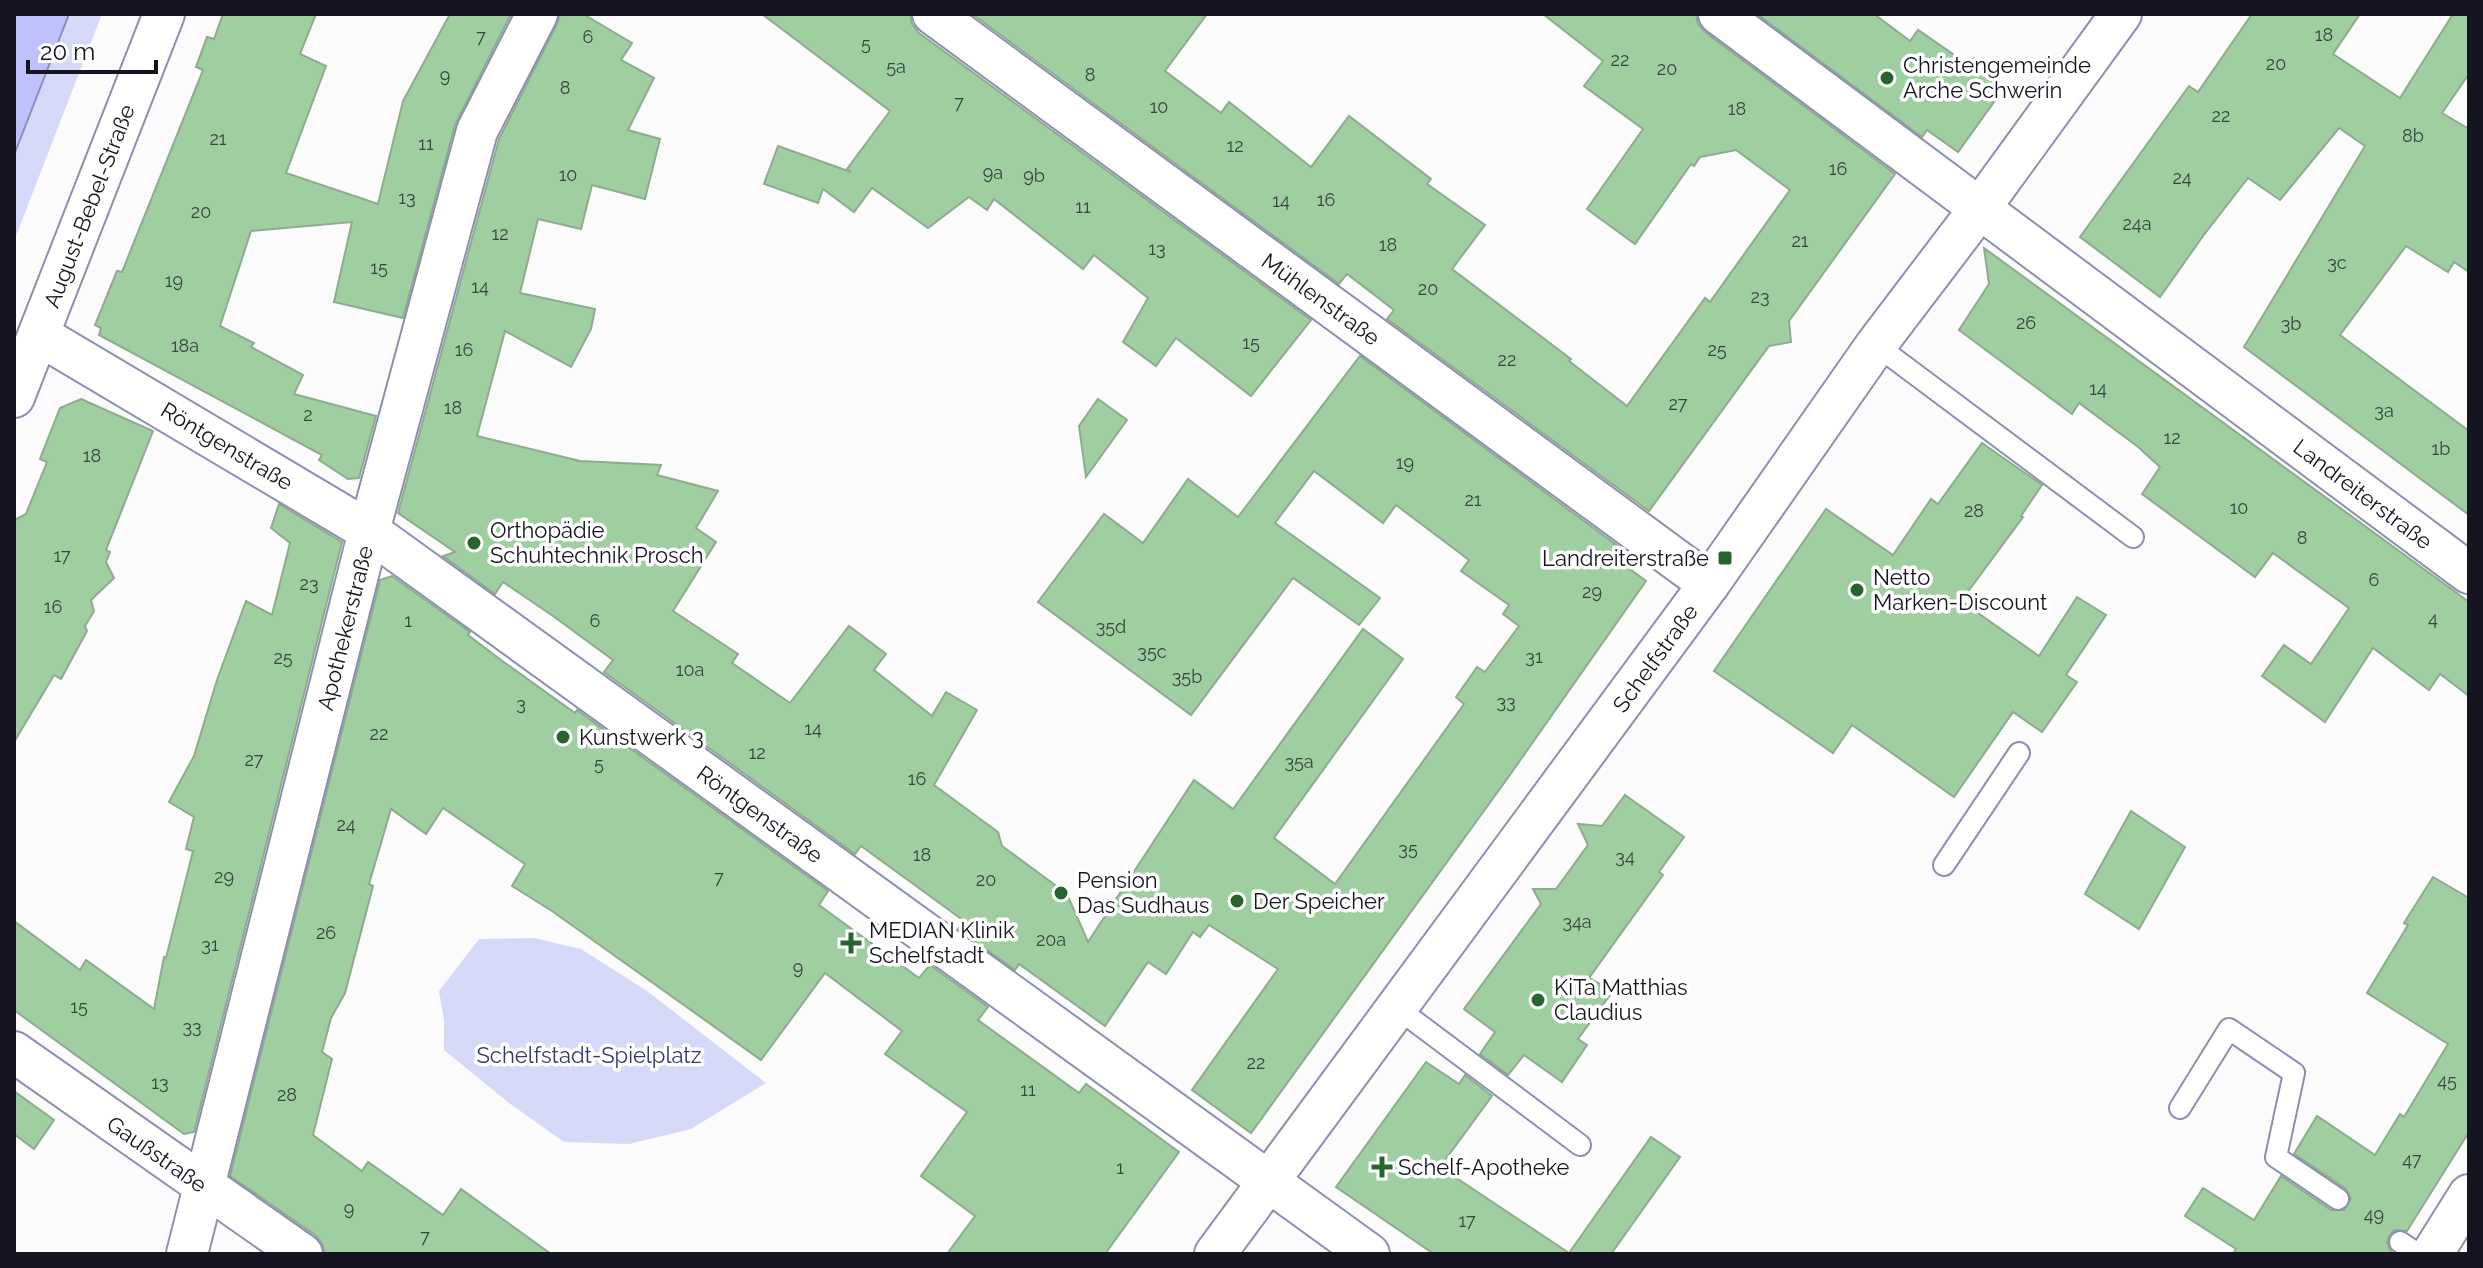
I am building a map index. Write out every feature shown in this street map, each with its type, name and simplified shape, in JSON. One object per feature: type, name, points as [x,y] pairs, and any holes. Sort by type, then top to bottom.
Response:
[{"type":"street","name":"August-Bebel-Straße","points":[[14,397],[164,14]]},
{"type":"street","name":"Apothekerstraße","points":[[187,1254],[369,531],[477,131],[537,14]]},
{"type":"street","name":"Mühlenstraße","points":[[933,14],[1709,584]]},
{"type":"street","name":"Landreiterstraße","points":[[1719,14],[2469,573]]},
{"type":"street","name":"Schelfstraße","points":[[1215,1254],[1709,584],[1876,345],[2121,14]]},
{"type":"street","name":"Röntgenstraße","points":[[39,335],[369,531],[1369,1254]]},
{"type":"street","name":"Gaußstraße","points":[[14,1052],[302,1254]]},
{"type":"street","points":[[2416,1248],[2469,1195]]},
{"type":"lane","points":[[1876,345],[2133,537]]},
{"type":"lane","points":[[1944,865],[2019,753]]},
{"type":"lane","points":[[1397,1008],[1580,1145]]},
{"type":"lane","points":[[2180,1108],[2229,1029],[2294,1073],[2276,1157],[2338,1199]]},
{"type":"lane","points":[[2416,1248],[2418,1254]]},
{"type":"green space","points":[[69,14],[102,14],[14,241],[14,155]]},
{"type":"green space","name":"Schelfstadt-Spielplatz","points":[[534,938],[581,949],[647,991],[766,1083],[691,1129],[629,1144],[564,1142],[509,1103],[444,1050],[444,1020],[439,991],[479,939]]},
{"type":"water","points":[[14,14],[69,14],[14,155]]},
{"type":"building","points":[[223,14],[316,14],[300,54],[326,66],[286,173],[378,204],[403,101],[450,14],[511,14],[455,125],[403,318],[334,302],[352,222],[251,231],[220,326],[254,343],[251,347],[303,375],[294,394],[376,416],[359,478],[348,479],[319,460],[322,455],[99,335],[101,328],[95,325],[117,271],[122,272],[203,70],[196,67],[207,37],[214,39]]},
{"type":"building","points":[[560,14],[583,14],[632,43],[621,60],[654,78],[628,130],[660,139],[645,199],[592,185],[581,229],[538,219],[520,293],[595,309],[591,329],[571,367],[505,331],[477,436],[580,461],[661,465],[657,475],[718,491],[696,528],[716,542],[673,611],[738,654],[732,663],[790,703],[849,626],[886,654],[874,670],[932,716],[946,692],[977,710],[934,785],[998,832],[1002,846],[1067,894],[1088,942],[1194,780],[1233,809],[1363,629],[1403,659],[1274,838],[1335,884],[1464,704],[1456,697],[1477,667],[1485,672],[1519,626],[1503,614],[1509,605],[1461,571],[1469,560],[1396,505],[1383,523],[1314,471],[1275,523],[1380,598],[1359,625],[1293,578],[1191,715],[1038,602],[1104,514],[1143,543],[1188,479],[1238,517],[1360,356],[1622,549],[1615,558],[1646,581],[1251,1133],[1192,1090],[1278,969],[1209,925],[1200,937],[1193,932],[1166,974],[1148,962],[1105,1026],[1019,964],[1015,970],[958,929],[964,921],[861,846],[855,854],[604,672],[613,660],[553,616],[503,582],[495,594],[443,556],[455,552],[398,513],[499,139]]},
{"type":"building","points":[[762,14],[910,14],[912,24],[919,33],[1311,320],[1251,396],[1176,338],[1156,366],[1123,342],[1148,298],[1094,255],[1083,269],[994,199],[987,210],[969,197],[928,228],[872,188],[854,212],[823,189],[818,203],[764,184],[778,146],[851,172],[847,169],[890,111]]},
{"type":"building","points":[[972,14],[1207,14],[1165,71],[1221,113],[1229,102],[1311,167],[1349,116],[1431,179],[1427,184],[1485,225],[1452,269],[1571,359],[1569,361],[1627,406],[1705,298],[1710,302],[1790,190],[1736,150],[1700,157],[1694,166],[1691,164],[1635,244],[1587,209],[1643,129],[1584,86],[1603,61],[1543,14],[1696,14],[1698,24],[1705,32],[1895,174],[1789,321],[1791,342],[1769,346],[1649,511],[1387,319],[1394,310],[1347,274],[1339,284]]},
{"type":"building","points":[[1757,14],[1874,14],[1910,41],[1918,30],[1969,65],[1974,58],[2004,88],[1958,152],[1927,130],[1922,137]]},
{"type":"building","points":[[2252,14],[2360,14],[2333,54],[2400,98],[2453,14],[2469,14],[2469,74],[2442,113],[2469,129],[2469,272],[2454,262],[2448,272],[2406,246],[2340,335],[2469,431],[2469,515],[2244,347],[2365,146],[2339,128],[2280,200],[2248,178],[2160,297],[2080,237],[2189,86],[2198,92]]},
{"type":"building","points":[[1984,248],[2469,602],[2469,696],[2440,674],[2429,690],[2373,648],[2325,722],[2262,676],[2284,645],[2311,664],[2349,608],[2273,553],[2255,577],[2142,494],[2160,467],[2137,446],[2079,403],[2072,414],[1959,330],[1989,284]]},
{"type":"building","points":[[81,399],[153,431],[106,550],[110,552],[106,562],[114,578],[91,600],[94,611],[85,626],[87,631],[61,679],[54,675],[14,742],[14,520],[26,514],[47,462],[40,459],[60,408]]},
{"type":"building","points":[[1098,399],[1127,420],[1086,477],[1079,426]]},
{"type":"building","name":"Netto Marken-Discount","points":[[1982,443],[2042,485],[2023,517],[1961,601],[2039,656],[2077,597],[2106,615],[2066,675],[2077,682],[2042,732],[2013,712],[1954,797],[1852,725],[1833,753],[1714,671],[1826,509],[1893,555],[1931,499],[1938,504]]},
{"type":"building","points":[[279,504],[342,542],[194,1132],[184,1134],[14,1010],[14,921],[80,970],[86,960],[154,1009],[164,957],[193,851],[186,849],[194,817],[169,802],[194,756],[246,601],[272,615],[290,543],[271,528]]},
{"type":"building","points":[[392,576],[470,632],[468,635],[501,660],[575,713],[577,710],[828,891],[819,905],[919,978],[930,965],[988,1007],[978,1020],[1079,1093],[1086,1084],[1179,1152],[1105,1254],[947,1254],[975,1216],[921,1176],[967,1112],[885,1054],[902,1031],[825,973],[761,1060],[552,911],[512,886],[525,864],[443,808],[426,834],[391,809],[369,884],[373,886],[345,993],[331,1018],[322,1052],[332,1059],[313,1135],[362,1171],[368,1162],[443,1215],[461,1189],[551,1254],[325,1254],[315,1235],[230,1176],[380,580]]},
{"type":"building","points":[[1625,795],[1684,837],[1659,872],[1663,875],[1589,978],[1613,991],[1578,1039],[1587,1045],[1562,1082],[1524,1055],[1508,1075],[1480,1054],[1495,1032],[1464,1009],[1541,904],[1533,889],[1556,889],[1588,845],[1578,824],[1602,826]]},
{"type":"building","points":[[2131,811],[2185,847],[2139,929],[2085,894]]},
{"type":"building","points":[[2433,877],[2469,898],[2469,1132],[2407,1231],[2395,1230],[2389,1236],[2387,1242],[2392,1254],[2233,1254],[2236,1249],[2185,1216],[2203,1188],[2254,1220],[2281,1176],[2331,1210],[2344,1210],[2351,1199],[2346,1189],[2294,1154],[2317,1116],[2375,1155],[2400,1114],[2404,1117],[2448,1044],[2367,993],[2408,925],[2404,923]]},
{"type":"building","points":[[1426,1062],[1459,1084],[1465,1075],[1492,1096],[1440,1167],[1569,1253],[1651,1137],[1680,1157],[1611,1254],[1434,1254],[1336,1187]]},
{"type":"building","points":[[14,1091],[54,1120],[34,1149],[14,1134]]},
{"type":"place","name":"Christengemeinde Arche Schwerin","points":[[1887,78]]},
{"type":"place","name":"Orthopädie Schuhtechnik Prosch","points":[[474,543]]},
{"type":"place","name":"Landreiterstraße","points":[[1725,558]]},
{"type":"place","name":"Netto Marken-Discount","points":[[1857,590]]},
{"type":"place","name":"Kunstwerk 3","points":[[563,737]]},
{"type":"place","name":"Pension Das Sudhaus","points":[[1061,893]]},
{"type":"place","name":"Der Speicher","points":[[1237,901]]},
{"type":"place","name":"MEDIAN Klinik Schelfstadt","points":[[851,943]]},
{"type":"place","name":"KiTa Matthias Claudius","points":[[1538,1000]]},
{"type":"place","name":"Schelf-Apotheke","points":[[1382,1167]]}]
